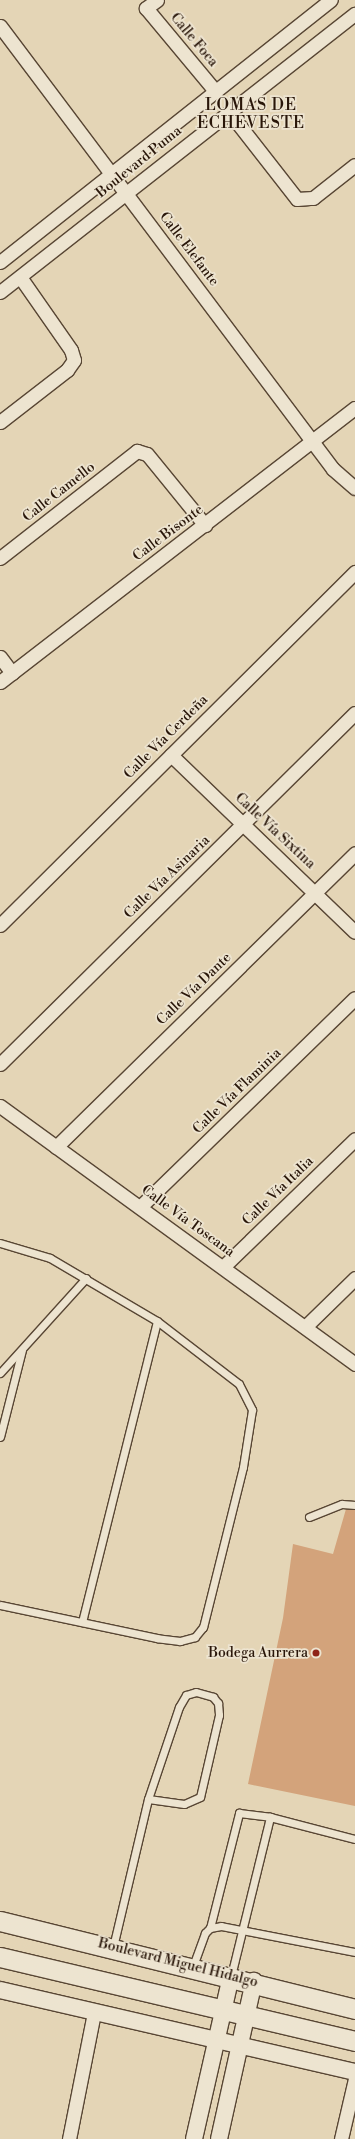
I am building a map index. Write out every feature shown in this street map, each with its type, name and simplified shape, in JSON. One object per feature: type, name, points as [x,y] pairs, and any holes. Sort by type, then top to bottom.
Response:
[{"type":"main road","name":"Boulevard Miguel Hidalgo","points":[[0,1921],[254,1981],[355,2009]]},
{"type":"main road","points":[[0,1958],[355,2041]]},
{"type":"street","name":"Boulevard Puma","points":[[2,257],[113,173],[331,0]]},
{"type":"street","name":"Calle Foca","points":[[152,4],[216,92]]},
{"type":"street","name":"Boulevard Puma","points":[[0,292],[355,14]]},
{"type":"street","name":"Calle Elefante","points":[[0,26],[113,173],[314,441],[333,469],[355,488]]},
{"type":"street","points":[[229,112],[290,194],[304,200],[322,192],[355,165]]},
{"type":"street","points":[[0,422],[67,370],[74,360],[71,350],[20,277]]},
{"type":"street","name":"Calle Bisonte","points":[[0,682],[355,408]]},
{"type":"street","name":"Calle Camello","points":[[0,558],[137,451],[147,454],[205,525]]},
{"type":"street","name":"Calle Vía Cerdeña","points":[[0,925],[355,572]]},
{"type":"street","points":[[0,657],[12,673]]},
{"type":"street","name":"Calle Vía Asinaria","points":[[0,1064],[355,713]]},
{"type":"street","name":"Calle Vía Sixtina","points":[[171,755],[316,892],[355,932]]},
{"type":"street","name":"Calle Vía Dante","points":[[56,1147],[355,853]]},
{"type":"street","name":"Calle Vía Flaminia","points":[[141,1206],[355,998]]},
{"type":"street","name":"Calle Vía Toscana","points":[[0,1106],[224,1266],[355,1364]]},
{"type":"street","name":"Calle Vía Italia","points":[[224,1266],[355,1139]]},
{"type":"street","points":[[305,1327],[355,1278]]},
{"type":"street","points":[[194,2139],[214,2042],[231,1976]]},
{"type":"street","points":[[219,2139],[254,1981]]},
{"type":"street","points":[[0,1990],[214,2042],[355,2072]]},
{"type":"street","points":[[69,2139],[94,2013]]},
{"type":"street","points":[[342,2139],[355,2079]]},
{"type":"lane","points":[[0,1243],[50,1258],[157,1321],[223,1371],[246,1394],[252,1420],[243,1467],[203,1627],[195,1637],[180,1641],[157,1638],[0,1605]]},
{"type":"lane","points":[[0,1374],[86,1278]]},
{"type":"lane","points":[[82,1622],[157,1321]]},
{"type":"lane","points":[[0,1437],[23,1349]]},
{"type":"lane","points":[[309,1517],[342,1504],[355,1505]]},
{"type":"lane","points":[[112,1947],[148,1799],[179,1707],[186,1695],[196,1692],[213,1697],[218,1702],[219,1715],[200,1797],[184,1804],[148,1799]]},
{"type":"lane","points":[[193,1966],[201,1941],[210,1928],[235,1817],[246,1811],[355,1839]]},
{"type":"lane","points":[[231,1976],[270,1817]]},
{"type":"lane","points":[[210,1928],[243,1929],[355,1952]]},
{"type":"building","name":"Bodega Aurrera","points":[[346,1509],[355,1510],[355,1806],[248,1784],[283,1618],[293,1544],[333,1554]]},
{"type":"place","name":"Bodega Aurrera","points":[[316,1653]]},
{"type":"district","name":"LOMAS DE ECHEVESTE","points":[[251,114]]}]
